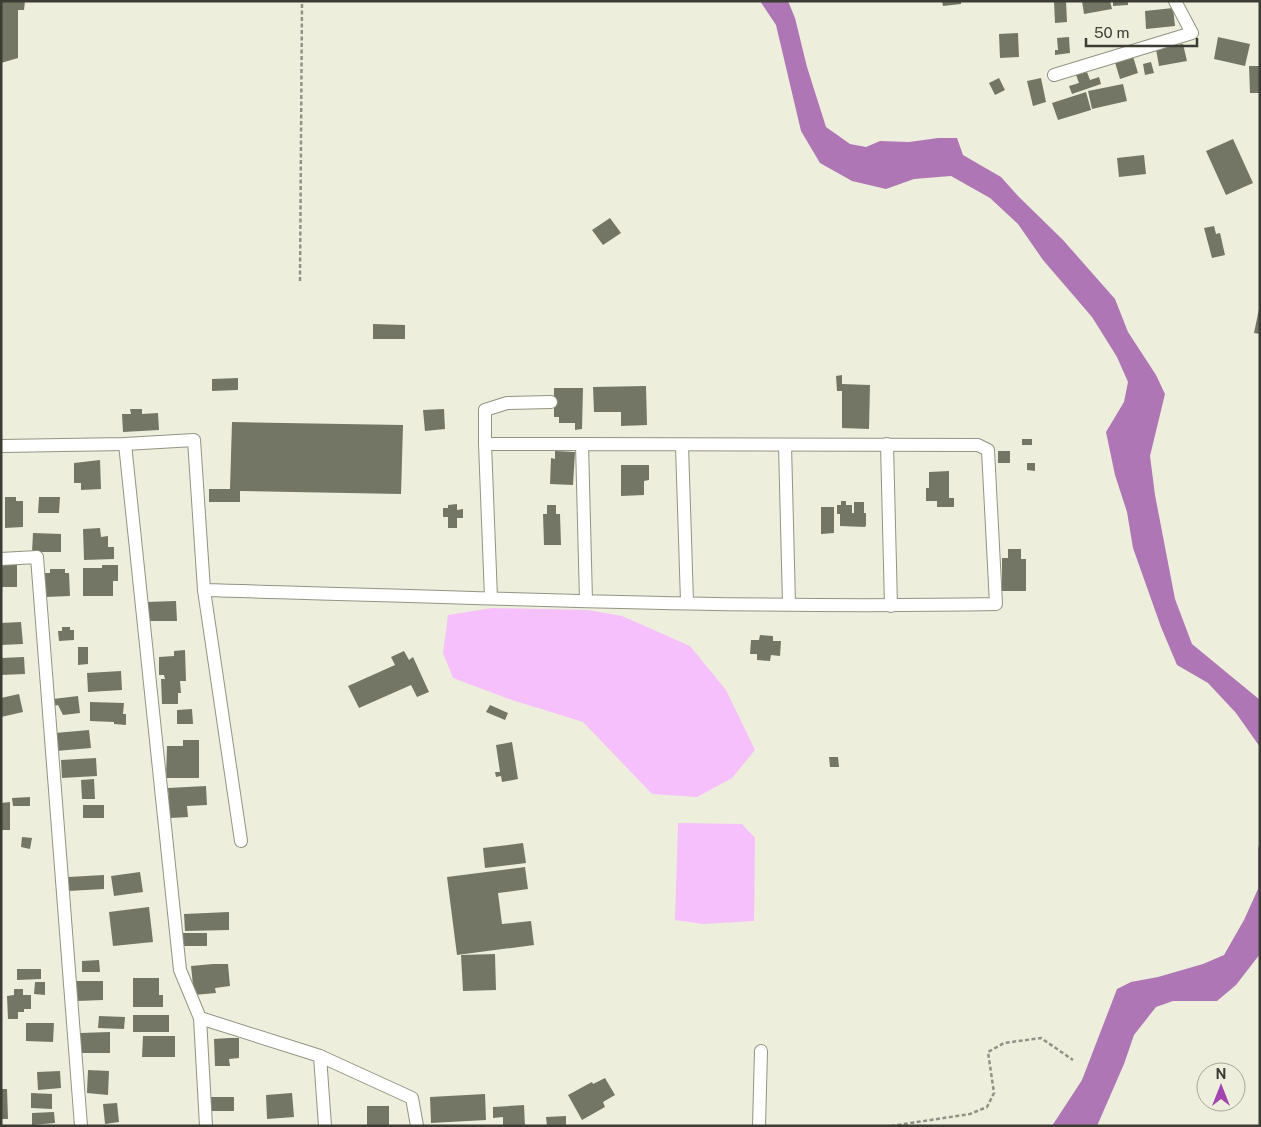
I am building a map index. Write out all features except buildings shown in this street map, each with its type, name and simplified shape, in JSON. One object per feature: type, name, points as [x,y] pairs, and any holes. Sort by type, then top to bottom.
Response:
[{"type":"street","points":[[1054,75],[1192,33],[1175,1]]},
{"type":"street","points":[[491,598],[485,410],[507,404],[551,402]]},
{"type":"street","points":[[1,446],[125,444],[194,440],[204,590],[241,841]]},
{"type":"street","points":[[125,444],[180,970],[200,1018],[206,1126]]},
{"type":"street","points":[[204,590],[586,601],[891,606],[996,604],[988,450],[978,445],[485,444]]},
{"type":"street","points":[[582,444],[586,601]]},
{"type":"street","points":[[887,444],[891,606]]},
{"type":"street","points":[[682,445],[687,602]]},
{"type":"street","points":[[785,445],[789,604]]},
{"type":"street","points":[[1,559],[37,557],[81,1126]]},
{"type":"street","points":[[200,1018],[320,1056],[412,1098],[417,1126]]},
{"type":"street","points":[[759,1126],[761,1051]]},
{"type":"street","points":[[320,1056],[325,1126]]},
{"type":"path","points":[[300,280],[302,1]]},
{"type":"path","points":[[891,1126],[970,1114],[987,1107],[994,1093],[988,1052],[1004,1043],[1041,1038],[1073,1060]]},
{"type":"shaded area","points":[[760,1],[788,1],[795,18],[807,67],[826,127],[850,144],[866,147],[880,141],[909,142],[938,138],[957,138],[963,155],[1001,177],[1063,240],[1115,299],[1128,332],[1156,375],[1165,394],[1150,456],[1155,495],[1175,599],[1192,644],[1260,700],[1260,747],[1236,713],[1208,683],[1177,665],[1161,627],[1133,548],[1127,512],[1115,475],[1106,432],[1124,402],[1128,382],[1117,357],[1092,317],[1043,260],[1018,224],[990,198],[951,176],[914,179],[886,189],[852,181],[820,163],[801,131],[776,25]]},
{"type":"shaded area","points":[[492,608],[588,610],[622,616],[690,646],[726,690],[755,750],[732,778],[697,797],[652,794],[583,722],[509,699],[453,678],[443,653],[448,615]]},
{"type":"shaded area","points":[[678,823],[742,824],[755,838],[754,921],[703,924],[675,920]]},
{"type":"shaded area","points":[[1260,841],[1260,954],[1236,985],[1217,1001],[1173,1001],[1156,1007],[1134,1035],[1124,1064],[1097,1126],[1052,1126],[1082,1080],[1117,989],[1131,982],[1158,977],[1203,964],[1224,955],[1244,920],[1258,889],[1258,849]]}]
